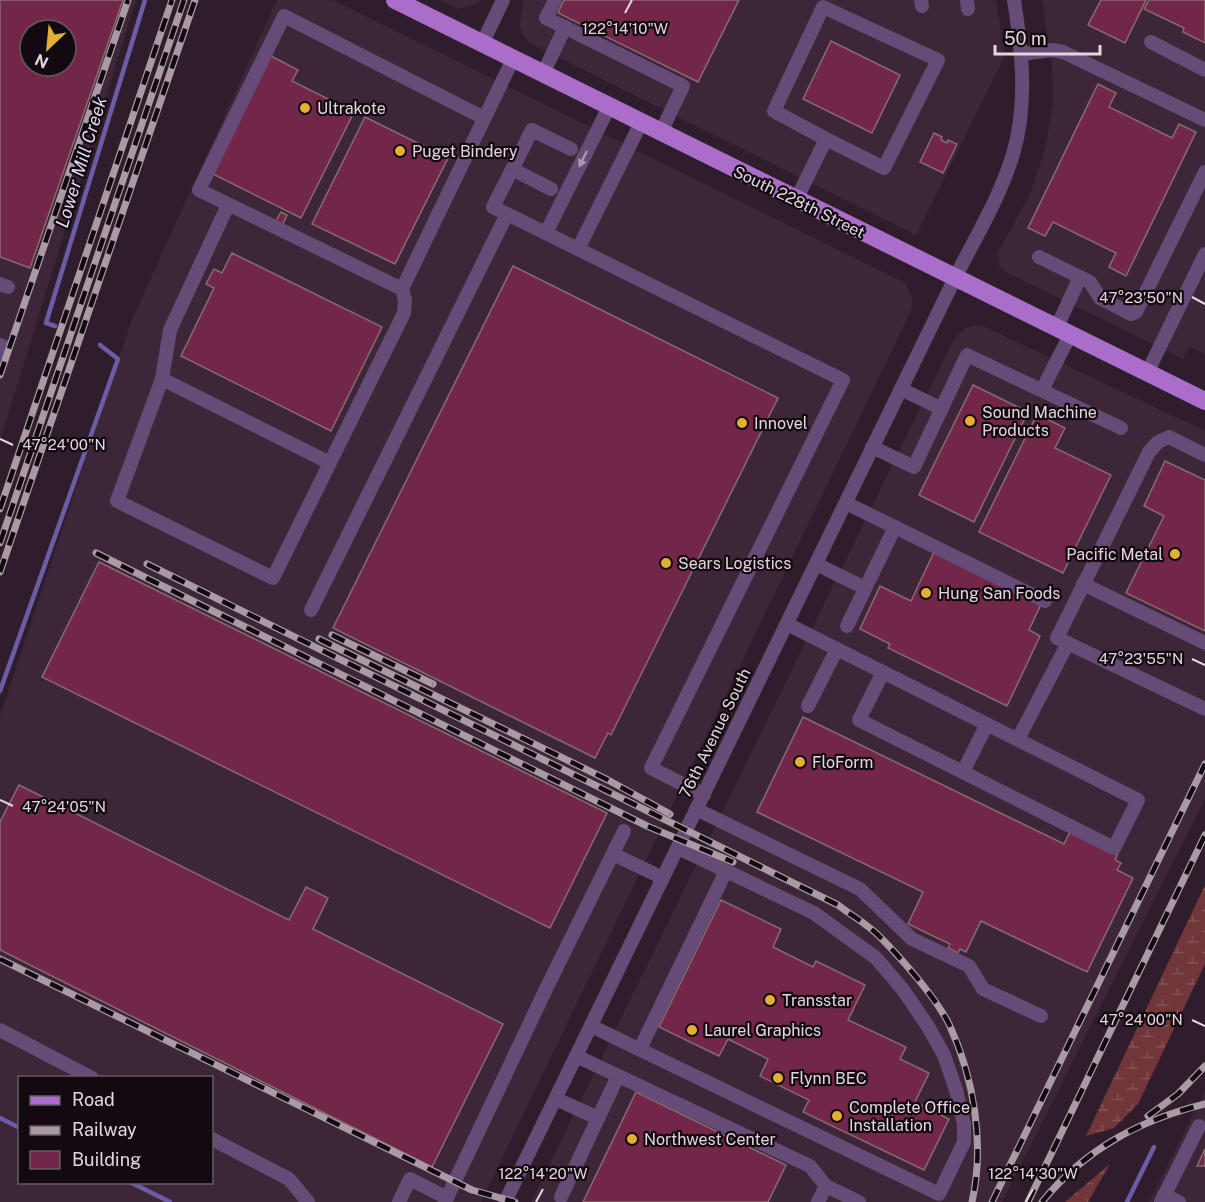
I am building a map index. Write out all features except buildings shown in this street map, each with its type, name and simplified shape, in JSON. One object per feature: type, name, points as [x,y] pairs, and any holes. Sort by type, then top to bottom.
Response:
[{"type":"main road","name":"South 228th Street","points":[[395,0],[1205,401]]},
{"type":"street","points":[[482,44],[503,0]]},
{"type":"street","points":[[555,0],[546,18],[683,86],[660,132]]},
{"type":"street","name":"76th Avenue South","points":[[506,1202],[872,447],[1001,187],[1013,154],[1020,120],[1023,84],[1015,0]]},
{"type":"street","points":[[823,7],[938,60],[884,168],[826,139],[774,111],[823,7]]},
{"type":"street","points":[[402,289],[199,190],[284,16],[484,118]]},
{"type":"street","points":[[543,74],[565,27]]},
{"type":"street","points":[[1150,42],[1205,70]]},
{"type":"street","points":[[1021,54],[1063,51],[1205,120]]},
{"type":"street","points":[[228,205],[170,330],[162,379],[117,501],[273,578],[404,313],[405,300],[402,289],[513,59]]},
{"type":"street","points":[[546,233],[609,107]]},
{"type":"street","points":[[578,249],[641,123]]},
{"type":"street","points":[[571,149],[532,130],[494,207],[843,380],[651,768],[704,795]]},
{"type":"street","points":[[796,200],[826,139]]},
{"type":"street","points":[[512,169],[551,189]]},
{"type":"street","points":[[1039,257],[1090,282],[1100,298],[1131,314],[1136,312],[1205,172]]},
{"type":"street","points":[[311,610],[507,214]]},
{"type":"street","points":[[1147,373],[1205,254]]},
{"type":"street","points":[[1042,390],[1080,277]]},
{"type":"street","points":[[0,345],[5,347],[0,364]]},
{"type":"street","points":[[872,447],[914,467],[967,355],[1121,428]]},
{"type":"street","points":[[162,379],[330,463]]},
{"type":"street","points":[[901,390],[942,409]]},
{"type":"street","points":[[1205,455],[1169,437],[1158,442],[1149,452],[1057,638],[1205,709]]},
{"type":"street","points":[[846,502],[1046,601]]},
{"type":"street","points":[[847,626],[895,527]]},
{"type":"street","points":[[816,564],[865,588]]},
{"type":"street","points":[[1083,584],[1205,643]]},
{"type":"street","points":[[787,624],[837,649],[883,672],[987,724],[1138,800],[1114,848],[858,720],[883,672]]},
{"type":"street","points":[[1018,740],[1068,643]]},
{"type":"street","points":[[808,706],[837,649]]},
{"type":"street","points":[[963,772],[987,724]]},
{"type":"street","points":[[696,809],[860,889],[912,939],[969,966],[982,989],[1041,1016]]},
{"type":"street","points":[[399,1202],[410,1179],[446,1200],[624,831]]},
{"type":"street","points":[[591,1026],[939,1194],[964,1142],[964,1124],[944,1055],[910,1000],[876,958],[814,913],[678,848]]},
{"type":"street","points":[[613,854],[663,878]]},
{"type":"street","points":[[640,1049],[726,871]]},
{"type":"street","points":[[0,1030],[90,1076]]},
{"type":"street","points":[[576,1056],[810,1166],[826,1186],[860,1202]]},
{"type":"street","points":[[561,1197],[618,1076]]},
{"type":"street","points":[[556,1099],[598,1118]]},
{"type":"street","points":[[1179,1202],[1163,1198],[1199,1126]]},
{"type":"street","points":[[213,1140],[289,1179],[308,1202]]},
{"type":"street","points":[[818,1202],[826,1186]]},
{"type":"shaded area","points":[[0,0],[136,0],[0,441]]},
{"type":"shaded area","points":[[277,0],[333,0],[905,283],[913,298],[911,311],[481,1202],[0,1202],[0,717],[131,322]]},
{"type":"shaded area","points":[[440,0],[481,0],[477,4],[458,9]]},
{"type":"shaded area","points":[[523,0],[996,0],[1005,56],[916,235],[529,43],[520,26]]},
{"type":"shaded area","points":[[1042,0],[1205,0],[1205,354],[1189,346],[1183,359],[999,267],[998,252],[1030,194],[1046,146],[1053,100],[1052,68]]},
{"type":"shaded area","points":[[981,325],[1205,431],[1205,799],[1002,1202],[531,1202],[954,339],[965,328]]},
{"type":"shaded area","points":[[1205,1091],[1205,1202],[1149,1202]]},
{"type":"green space","points":[[1205,885],[1205,964],[1138,1104],[1114,1128],[1086,1136]]},
{"type":"green space","points":[[1110,1164],[1088,1202],[1065,1202]]},
{"type":"waterway","name":"Lower Mill Creek","points":[[55,326],[46,323],[145,0]]},
{"type":"waterway","name":"Lower Mill Creek","points":[[0,691],[118,359],[100,345]]},
{"type":"waterway","name":"Lower Mill Creek","points":[[0,1118],[18,1127]]},
{"type":"waterway","points":[[1127,1202],[1154,1147]]},
{"type":"waterway","name":"Lower Mill Creek","points":[[134,1184],[170,1202]]},
{"type":"railway","points":[[0,375],[128,0]]},
{"type":"railway","points":[[0,509],[172,0]]},
{"type":"railway","points":[[0,543],[184,0]]},
{"type":"railway","points":[[0,572],[195,0]]},
{"type":"railway","points":[[96,553],[647,826],[733,862]]},
{"type":"railway","points":[[147,564],[838,905],[866,925],[889,947],[927,991],[949,1024],[958,1045],[975,1111],[977,1157],[972,1202]]},
{"type":"railway","points":[[332,635],[433,684]]},
{"type":"railway","points":[[319,639],[608,780],[670,814]]},
{"type":"railway","points":[[992,1202],[1205,764]]},
{"type":"railway","points":[[1028,1202],[1205,835]]},
{"type":"railway","points":[[0,959],[472,1190],[515,1202]]},
{"type":"railway","points":[[1148,1116],[1178,1094],[1205,1066]]},
{"type":"railway","points":[[1042,1202],[1076,1167],[1115,1139],[1158,1119],[1205,1104]]},
{"type":"place","name":"Ultrakote","points":[[305,108]]},
{"type":"place","name":"Puget Bindery","points":[[400,151]]},
{"type":"place","name":"Sound Machine Products","points":[[970,421]]},
{"type":"place","name":"Innovel","points":[[742,423]]},
{"type":"place","name":"Pacific Metal","points":[[1175,554]]},
{"type":"place","name":"Sears Logistics","points":[[666,563]]},
{"type":"place","name":"Hung San Foods","points":[[926,593]]},
{"type":"place","name":"FloForm","points":[[800,762]]},
{"type":"place","name":"Transstar","points":[[770,1000]]},
{"type":"place","name":"Laurel Graphics","points":[[692,1030]]},
{"type":"place","name":"Flynn BEC","points":[[778,1078]]},
{"type":"place","name":"Complete Office Installation","points":[[837,1116]]},
{"type":"place","name":"Northwest Center","points":[[632,1139]]}]
